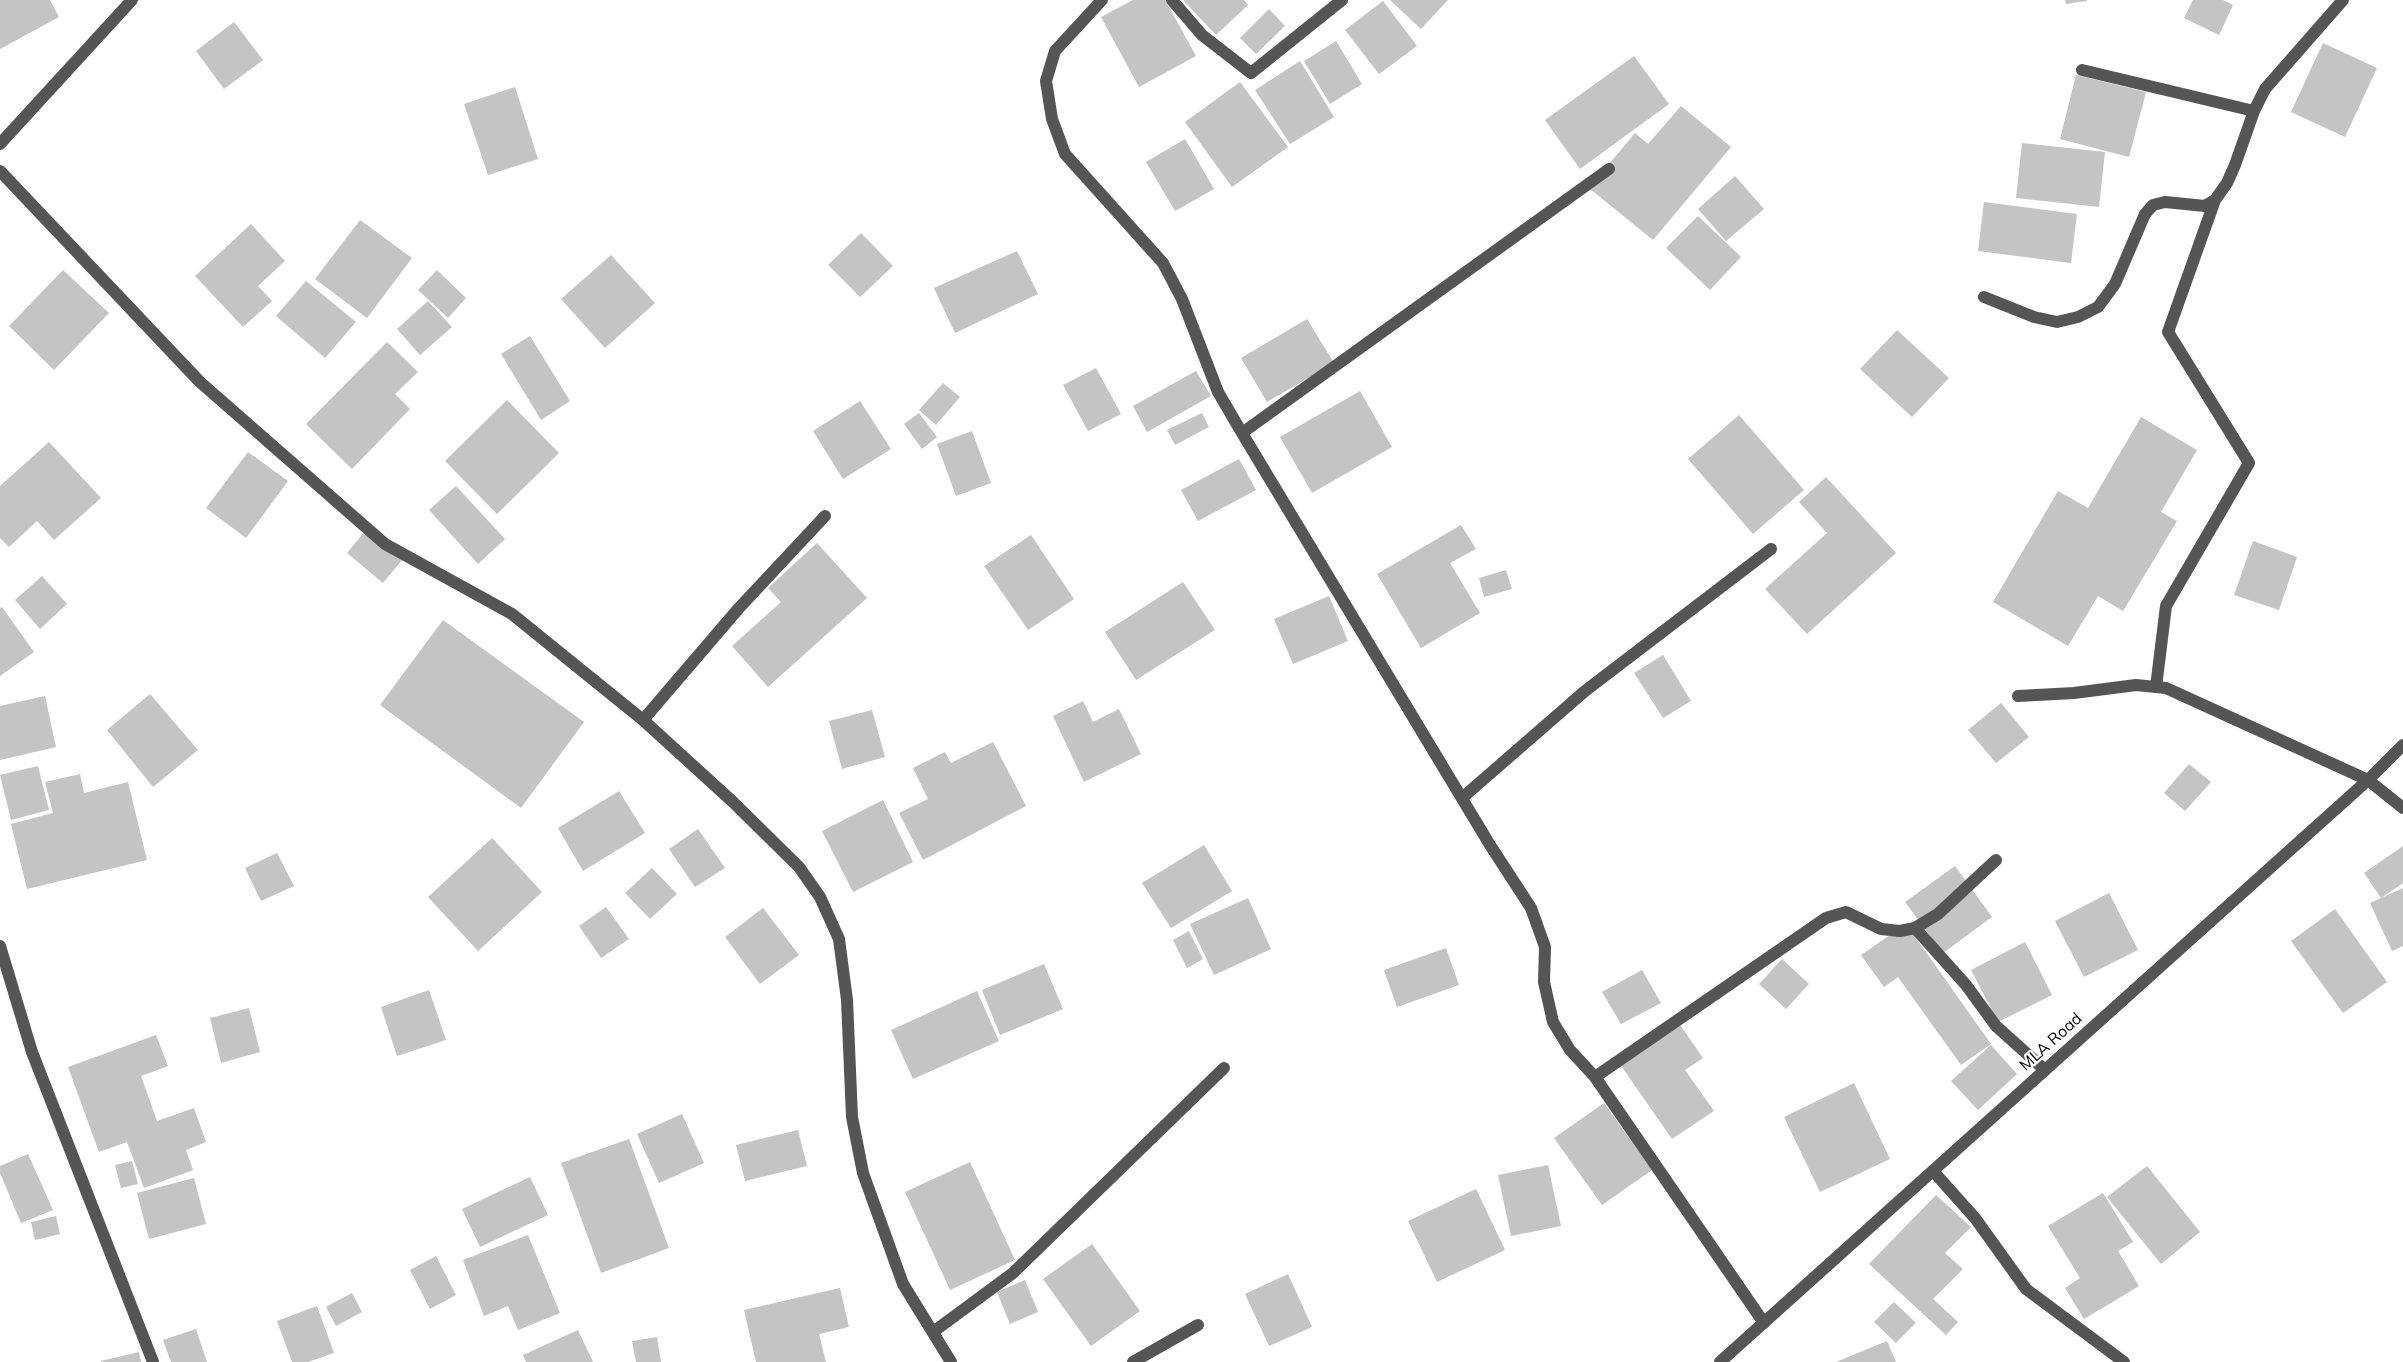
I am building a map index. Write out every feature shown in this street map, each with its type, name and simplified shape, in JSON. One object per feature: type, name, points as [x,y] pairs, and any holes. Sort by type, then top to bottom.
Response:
[{"type":"street","points":[[0,144],[132,0]]},
{"type":"street","points":[[1102,0],[1055,51],[1046,81],[1052,119],[1065,154],[1163,263],[1182,299],[1218,392],[1462,798],[1531,908],[1545,947],[1544,982],[1553,1022],[1570,1050],[1595,1077],[1764,1323]]},
{"type":"street","points":[[1172,0],[1202,35],[1251,73],[1342,0]]},
{"type":"street","points":[[2156,687],[2166,606],[2249,463],[2168,332],[2215,200],[2227,183],[2254,111],[2265,89],[2343,0]]},
{"type":"street","points":[[2082,70],[2254,111]]},
{"type":"street","points":[[1242,433],[1609,169]]},
{"type":"street","points":[[0,171],[200,382],[385,544],[512,614],[643,720],[733,802],[799,867],[819,897],[839,939],[844,972],[852,1117],[863,1173],[903,1284],[951,1362]]},
{"type":"street","points":[[1984,297],[2034,317],[2057,322],[2078,317],[2098,307],[2115,284],[2145,214],[2153,206],[2165,202],[2195,207],[2205,206],[2215,200]]},
{"type":"street","points":[[643,720],[738,608],[825,516]]},
{"type":"street","points":[[1462,798],[1584,691],[1771,549]]},
{"type":"street","points":[[2018,696],[2074,693],[2136,685],[2166,688],[2368,780],[2403,808]]},
{"type":"street","name":"MLA Road","points":[[1720,1362],[2368,780],[2403,745]]},
{"type":"street","points":[[1595,1077],[1826,918],[1846,912],[1881,928],[1900,931],[1915,928],[1938,914],[1996,860]]},
{"type":"street","points":[[1915,928],[1966,985],[1996,1026],[2045,1070]]},
{"type":"street","points":[[0,946],[32,1052],[153,1362]]},
{"type":"street","points":[[933,1332],[1013,1273],[1224,1068]]},
{"type":"street","points":[[1932,1171],[1975,1218],[2026,1289],[2124,1362]]},
{"type":"street","points":[[1133,1362],[1198,1325]]},
{"type":"building","points":[[0,0],[50,0],[59,17],[0,49]]},
{"type":"building","points":[[1133,0],[1165,0],[1196,56],[1139,87],[1101,17]]},
{"type":"building","points":[[1183,0],[1244,0],[1248,5],[1216,35]]},
{"type":"building","points":[[1390,0],[1448,0],[1421,29]]},
{"type":"building","points":[[2065,0],[2087,0],[2087,1],[2066,4]]},
{"type":"building","points":[[2193,0],[2223,0],[2233,5],[2219,35],[2184,18]]},
{"type":"building","points":[[1383,1],[1417,46],[1379,74],[1345,30]]},
{"type":"building","points":[[1269,9],[1285,26],[1256,54],[1240,38]]},
{"type":"building","points":[[234,22],[263,60],[224,89],[196,51]]},
{"type":"building","points":[[1336,41],[1362,84],[1330,104],[1304,61]]},
{"type":"building","points":[[2323,43],[2377,68],[2345,137],[2291,112]]},
{"type":"building","points":[[1634,56],[1669,104],[1580,169],[1545,120]]},
{"type":"building","points":[[1300,61],[1334,117],[1290,144],[1255,90]]},
{"type":"building","points":[[2076,75],[2146,92],[2129,157],[2060,139]]},
{"type":"building","points":[[1240,82],[1288,147],[1232,187],[1185,122]]},
{"type":"building","points":[[515,87],[538,159],[488,175],[464,104]]},
{"type":"building","points":[[1681,106],[1731,147],[1653,240],[1589,188],[1635,133],[1648,144]]},
{"type":"building","points":[[1185,139],[1214,189],[1175,211],[1146,162]]},
{"type":"building","points":[[2022,143],[2105,152],[2099,207],[2016,198]]},
{"type":"building","points":[[1735,176],[1764,209],[1726,241],[1698,209]]},
{"type":"building","points":[[1984,202],[2077,214],[2071,263],[1978,251]]},
{"type":"building","points":[[1698,216],[1741,257],[1710,290],[1666,248]]},
{"type":"building","points":[[360,220],[412,258],[367,318],[315,279]]},
{"type":"building","points":[[251,224],[285,261],[258,286],[272,301],[243,327],[195,276]]},
{"type":"building","points":[[861,233],[893,266],[860,297],[828,265]]},
{"type":"building","points":[[1017,251],[1038,294],[955,333],[934,288]]},
{"type":"building","points":[[611,255],[655,303],[605,348],[561,299]]},
{"type":"building","points":[[63,270],[109,313],[54,370],[9,326]]},
{"type":"building","points":[[437,270],[466,298],[448,318],[418,290]]},
{"type":"building","points":[[306,281],[356,322],[325,358],[276,316]]},
{"type":"building","points":[[428,301],[452,327],[420,355],[397,329]]},
{"type":"building","points":[[1307,319],[1334,363],[1267,402],[1241,358]]},
{"type":"building","points":[[1897,330],[1949,378],[1912,417],[1860,369]]},
{"type":"building","points":[[530,336],[570,401],[541,420],[501,354]]},
{"type":"building","points":[[387,342],[418,372],[395,394],[410,409],[352,469],[306,424]]},
{"type":"building","points":[[1096,368],[1121,414],[1088,431],[1063,385]]},
{"type":"building","points":[[1196,371],[1211,396],[1147,432],[1133,406]]},
{"type":"building","points":[[943,383],[960,397],[936,425],[919,410]]},
{"type":"building","points":[[1360,391],[1392,447],[1312,493],[1280,437]]},
{"type":"building","points":[[507,400],[559,453],[497,514],[445,461]]},
{"type":"building","points":[[860,401],[891,449],[843,479],[813,431]]},
{"type":"building","points":[[919,413],[937,437],[922,449],[904,424]]},
{"type":"building","points":[[1202,413],[1209,427],[1175,445],[1167,430]]},
{"type":"building","points":[[1739,415],[1804,490],[1753,534],[1688,459]]},
{"type":"building","points":[[2141,417],[2197,450],[2161,512],[2177,521],[2123,611],[2098,596],[2068,646],[1993,602],[2058,491],[2088,508]]},
{"type":"building","points":[[972,431],[991,483],[956,496],[937,444]]},
{"type":"building","points":[[49,442],[101,498],[54,540],[37,521],[9,547],[0,538],[0,486]]},
{"type":"building","points":[[248,452],[288,481],[246,538],[206,508]]},
{"type":"building","points":[[1239,459],[1256,490],[1198,521],[1181,490]]},
{"type":"building","points":[[1826,477],[1896,553],[1807,634],[1765,589],[1827,533],[1799,502]]},
{"type":"building","points":[[456,486],[505,539],[478,564],[429,510]]},
{"type":"building","points":[[1461,525],[1476,549],[1450,563],[1480,613],[1421,648],[1377,574]]},
{"type":"building","points":[[366,530],[402,560],[383,583],[347,553]]},
{"type":"building","points":[[1031,535],[1074,599],[1028,630],[984,566]]},
{"type":"building","points":[[2253,541],[2297,557],[2279,610],[2234,595]]},
{"type":"building","points":[[817,543],[867,598],[768,687],[732,646],[781,602],[768,588]]},
{"type":"building","points":[[1506,570],[1512,589],[1484,597],[1479,578]]},
{"type":"building","points":[[42,576],[67,604],[40,629],[15,600]]},
{"type":"building","points":[[1183,582],[1215,630],[1136,680],[1105,632]]},
{"type":"building","points":[[1329,596],[1348,641],[1293,664],[1274,619]]},
{"type":"building","points":[[2,607],[34,652],[0,676],[0,608]]},
{"type":"building","points":[[443,620],[584,722],[521,808],[380,705]]},
{"type":"building","points":[[1663,655],[1691,701],[1663,718],[1634,673]]},
{"type":"building","points":[[150,694],[198,750],[153,787],[107,730]]},
{"type":"building","points":[[45,696],[56,747],[0,760],[0,706]]},
{"type":"building","points":[[1083,701],[1093,722],[1119,709],[1141,754],[1084,782],[1053,716]]},
{"type":"building","points":[[2001,703],[2029,737],[1996,763],[1968,730]]},
{"type":"building","points":[[872,710],[885,757],[842,769],[829,721]]},
{"type":"building","points":[[993,742],[1026,806],[923,860],[899,813],[928,799],[913,768],[945,752],[951,763]]},
{"type":"building","points":[[2189,764],[2211,782],[2185,811],[2164,793]]},
{"type":"building","points":[[38,766],[49,810],[11,820],[0,775]]},
{"type":"building","points":[[80,774],[84,793],[128,782],[147,860],[27,889],[11,824],[53,813],[45,782]]},
{"type":"building","points":[[619,791],[645,833],[583,871],[558,828]]},
{"type":"building","points":[[883,800],[913,862],[853,892],[822,831]]},
{"type":"building","points":[[698,829],[725,868],[695,887],[669,849]]},
{"type":"building","points":[[492,838],[542,892],[478,951],[428,897]]},
{"type":"building","points":[[1204,845],[1232,891],[1171,928],[1142,883]]},
{"type":"building","points":[[2403,846],[2403,883],[2381,898],[2364,873]]},
{"type":"building","points":[[277,853],[294,886],[261,901],[245,868]]},
{"type":"building","points":[[1955,866],[1992,917],[1943,953],[1905,902]]},
{"type":"building","points":[[652,868],[677,894],[650,919],[625,893]]},
{"type":"building","points":[[2403,888],[2403,946],[2392,951],[2370,903]]},
{"type":"building","points":[[2109,893],[2138,950],[2084,977],[2055,921]]},
{"type":"building","points":[[1248,898],[1271,949],[1214,975],[1190,924]]},
{"type":"building","points":[[606,907],[629,939],[601,958],[579,926]]},
{"type":"building","points":[[763,908],[799,955],[760,984],[725,937]]},
{"type":"building","points":[[2335,909],[2387,982],[2343,1013],[2291,941]]},
{"type":"building","points":[[1906,924],[1991,1044],[1961,1065],[1898,977],[1884,987],[1861,955]]},
{"type":"building","points":[[1189,931],[1203,959],[1187,968],[1173,940]]},
{"type":"building","points":[[2025,942],[2052,995],[1998,1022],[1971,970]]},
{"type":"building","points":[[1446,948],[1459,985],[1397,1007],[1384,970]]},
{"type":"building","points":[[1782,959],[1809,984],[1786,1009],[1759,984]]},
{"type":"building","points":[[1044,964],[1063,1009],[1000,1035],[982,990]]},
{"type":"building","points":[[1642,970],[1661,1003],[1621,1024],[1602,992]]},
{"type":"building","points":[[429,990],[446,1040],[397,1056],[381,1007]]},
{"type":"building","points":[[977,991],[999,1041],[913,1079],[891,1030]]},
{"type":"building","points":[[249,1008],[260,1052],[221,1063],[210,1018]]},
{"type":"building","points":[[1676,1019],[1703,1058],[1685,1070],[1714,1111],[1672,1139],[1617,1060]]},
{"type":"building","points":[[156,1035],[168,1066],[141,1076],[157,1121],[194,1108],[206,1142],[186,1150],[193,1170],[144,1188],[127,1142],[99,1152],[68,1067]]},
{"type":"building","points":[[1991,1045],[2017,1074],[1978,1110],[1951,1081]]},
{"type":"building","points":[[1854,1083],[1890,1159],[1820,1192],[1784,1117]]},
{"type":"building","points":[[1604,1103],[1652,1170],[1602,1205],[1554,1138]]},
{"type":"building","points":[[682,1114],[704,1163],[659,1183],[637,1134]]},
{"type":"building","points":[[798,1130],[807,1166],[745,1181],[736,1145]]},
{"type":"building","points":[[629,1139],[669,1248],[601,1273],[561,1163]]},
{"type":"building","points":[[28,1154],[53,1210],[21,1223],[0,1173],[0,1166]]},
{"type":"building","points":[[132,1161],[138,1184],[121,1188],[115,1165]]},
{"type":"building","points":[[970,1162],[1015,1260],[950,1290],[905,1192]]},
{"type":"building","points":[[1548,1165],[1561,1226],[1511,1236],[1498,1175]]},
{"type":"building","points":[[2147,1166],[2200,1232],[2161,1264],[2107,1197]]},
{"type":"building","points":[[530,1177],[548,1215],[480,1247],[462,1209]]},
{"type":"building","points":[[194,1178],[206,1224],[149,1239],[137,1193]]},
{"type":"building","points":[[1476,1189],[1505,1250],[1437,1282],[1408,1221]]},
{"type":"building","points":[[2103,1193],[2133,1242],[2118,1251],[2139,1286],[2084,1319],[2065,1288],[2080,1278],[2048,1226]]},
{"type":"building","points":[[1936,1195],[1971,1227],[1945,1253],[1963,1269],[1933,1299],[1958,1322],[1946,1335],[1869,1264]]},
{"type":"building","points":[[56,1216],[60,1234],[35,1240],[31,1222]]},
{"type":"building","points":[[528,1235],[560,1313],[518,1330],[508,1306],[484,1316],[463,1260]]},
{"type":"building","points":[[1092,1244],[1140,1311],[1091,1346],[1043,1279]]},
{"type":"building","points":[[436,1256],[456,1295],[430,1309],[410,1270]]},
{"type":"building","points":[[1288,1274],[1312,1327],[1269,1346],[1245,1294]]},
{"type":"building","points":[[1025,1280],[1038,1312],[1010,1324],[997,1292]]},
{"type":"building","points":[[840,1288],[849,1327],[819,1334],[826,1362],[756,1362],[744,1310]]},
{"type":"building","points":[[352,1293],[362,1312],[336,1326],[326,1307]]},
{"type":"building","points":[[1894,1302],[1916,1323],[1896,1343],[1874,1322]]},
{"type":"building","points":[[317,1306],[334,1353],[308,1362],[292,1362],[277,1321]]},
{"type":"building","points":[[196,1329],[207,1362],[171,1362],[163,1340]]},
{"type":"building","points":[[578,1330],[593,1362],[526,1362],[523,1355]]},
{"type":"building","points":[[657,1337],[661,1362],[636,1362],[632,1341]]},
{"type":"building","points":[[1887,1341],[1896,1362],[1836,1362]]},
{"type":"building","points":[[139,1352],[141,1362],[101,1362],[101,1361]]}]
